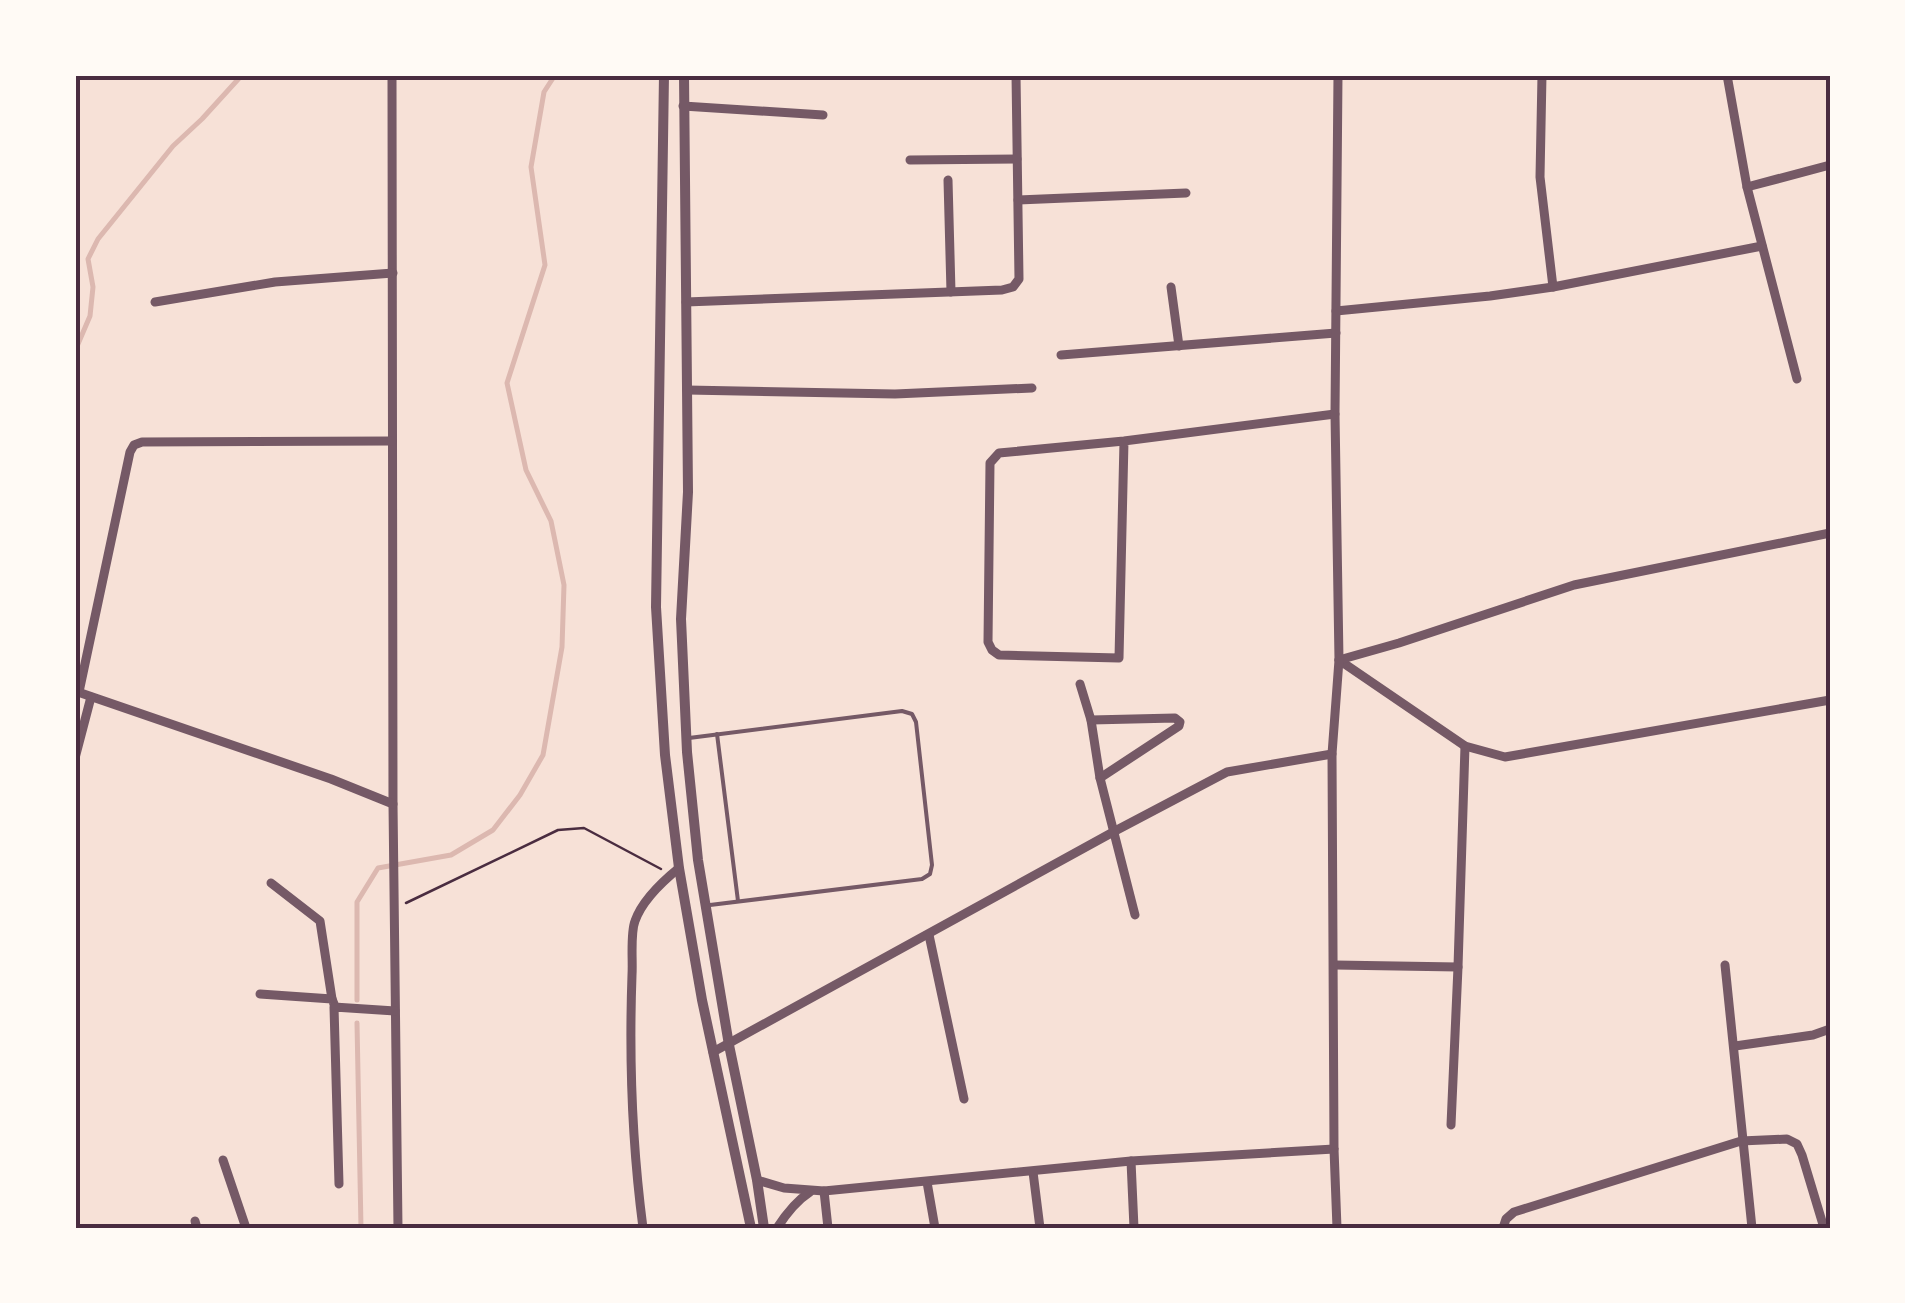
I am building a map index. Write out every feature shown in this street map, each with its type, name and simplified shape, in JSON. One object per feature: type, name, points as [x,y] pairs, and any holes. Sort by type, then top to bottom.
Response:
[{"type":"street","points":[[392,75],[394,1226]]},
{"type":"street","points":[[664,75],[656,607],[665,754],[675,872],[750,1228]]},
{"type":"street","points":[[684,75],[688,492],[682,618],[686,738],[698,860],[728,1045],[764,1228]]},
{"type":"street","points":[[686,302],[1012,287],[1018,279],[1016,75]]},
{"type":"street","points":[[1337,1228],[1332,754],[1339,660],[1335,414],[1338,75]]},
{"type":"street","points":[[1542,75],[1540,177],[1554,287]]},
{"type":"street","points":[[1727,75],[1747,187],[1797,379]]},
{"type":"street","points":[[683,106],[822,114]]},
{"type":"street","points":[[910,160],[1017,159]]},
{"type":"street","points":[[1747,187],[1830,165]]},
{"type":"street","points":[[948,180],[951,292]]},
{"type":"street","points":[[1018,200],[1186,193]]},
{"type":"street","points":[[1336,311],[1554,287],[1762,246]]},
{"type":"street","points":[[155,302],[275,282],[393,273]]},
{"type":"street","points":[[1171,287],[1179,346]]},
{"type":"street","points":[[1062,355],[1336,333]]},
{"type":"street","points":[[687,390],[895,394],[1032,388]]},
{"type":"street","points":[[1124,440],[1118,658],[999,654],[992,650],[988,642],[990,463],[994,457],[1000,453],[1335,414]]},
{"type":"street","points":[[392,441],[134,445],[77,692],[393,804]]},
{"type":"street","points":[[1339,660],[1574,586],[1830,533]]},
{"type":"street","points":[[1339,660],[1465,746],[1505,757],[1830,700]]},
{"type":"street","points":[[1080,684],[1092,720],[1100,778],[1135,915]]},
{"type":"street","points":[[75,758],[91,697]]},
{"type":"street","points":[[1092,720],[1175,718],[1180,722],[1100,778]]},
{"type":"street","points":[[1451,1125],[1465,746]]},
{"type":"street","points":[[713,1052],[1227,772],[1332,754]]},
{"type":"street","points":[[643,1228],[635,1166],[632,1088],[634,922],[649,898],[675,872]]},
{"type":"street","points":[[272,884],[320,920],[333,1003],[339,1184]]},
{"type":"street","points":[[929,935],[964,1099]]},
{"type":"street","points":[[1334,965],[1458,967]]},
{"type":"street","points":[[1725,965],[1752,1228]]},
{"type":"street","points":[[260,994],[396,1011]]},
{"type":"street","points":[[1735,1046],[1830,1029]]},
{"type":"street","points":[[1503,1228],[1514,1212],[1742,1141],[1787,1139],[1797,1144],[1824,1228]]},
{"type":"street","points":[[757,1180],[784,1188],[824,1191],[1131,1161],[1334,1149]]},
{"type":"street","points":[[223,1160],[246,1228]]},
{"type":"street","points":[[1131,1161],[1134,1228]]},
{"type":"street","points":[[1033,1172],[1040,1228]]},
{"type":"street","points":[[927,1182],[935,1228]]},
{"type":"street","points":[[778,1228],[802,1197],[812,1191]]},
{"type":"street","points":[[824,1191],[828,1228]]},
{"type":"lane","points":[[686,738],[902,711],[912,714],[916,722],[930,874],[922,880],[706,905]]},
{"type":"lane","points":[[717,734],[738,902]]},
{"type":"path","points":[[395,908],[558,830],[584,828],[675,872]]},
{"type":"waterway","points":[[75,351],[90,316],[93,287],[88,259],[98,239],[173,146],[242,75]]},
{"type":"waterway","points":[[357,1000],[357,902],[378,868],[451,855],[493,830],[520,795],[543,755],[562,647],[564,585],[551,521],[526,470],[507,383],[545,265],[531,167],[544,92],[555,75]]},
{"type":"waterway","points":[[357,1023],[361,1228]]}]
